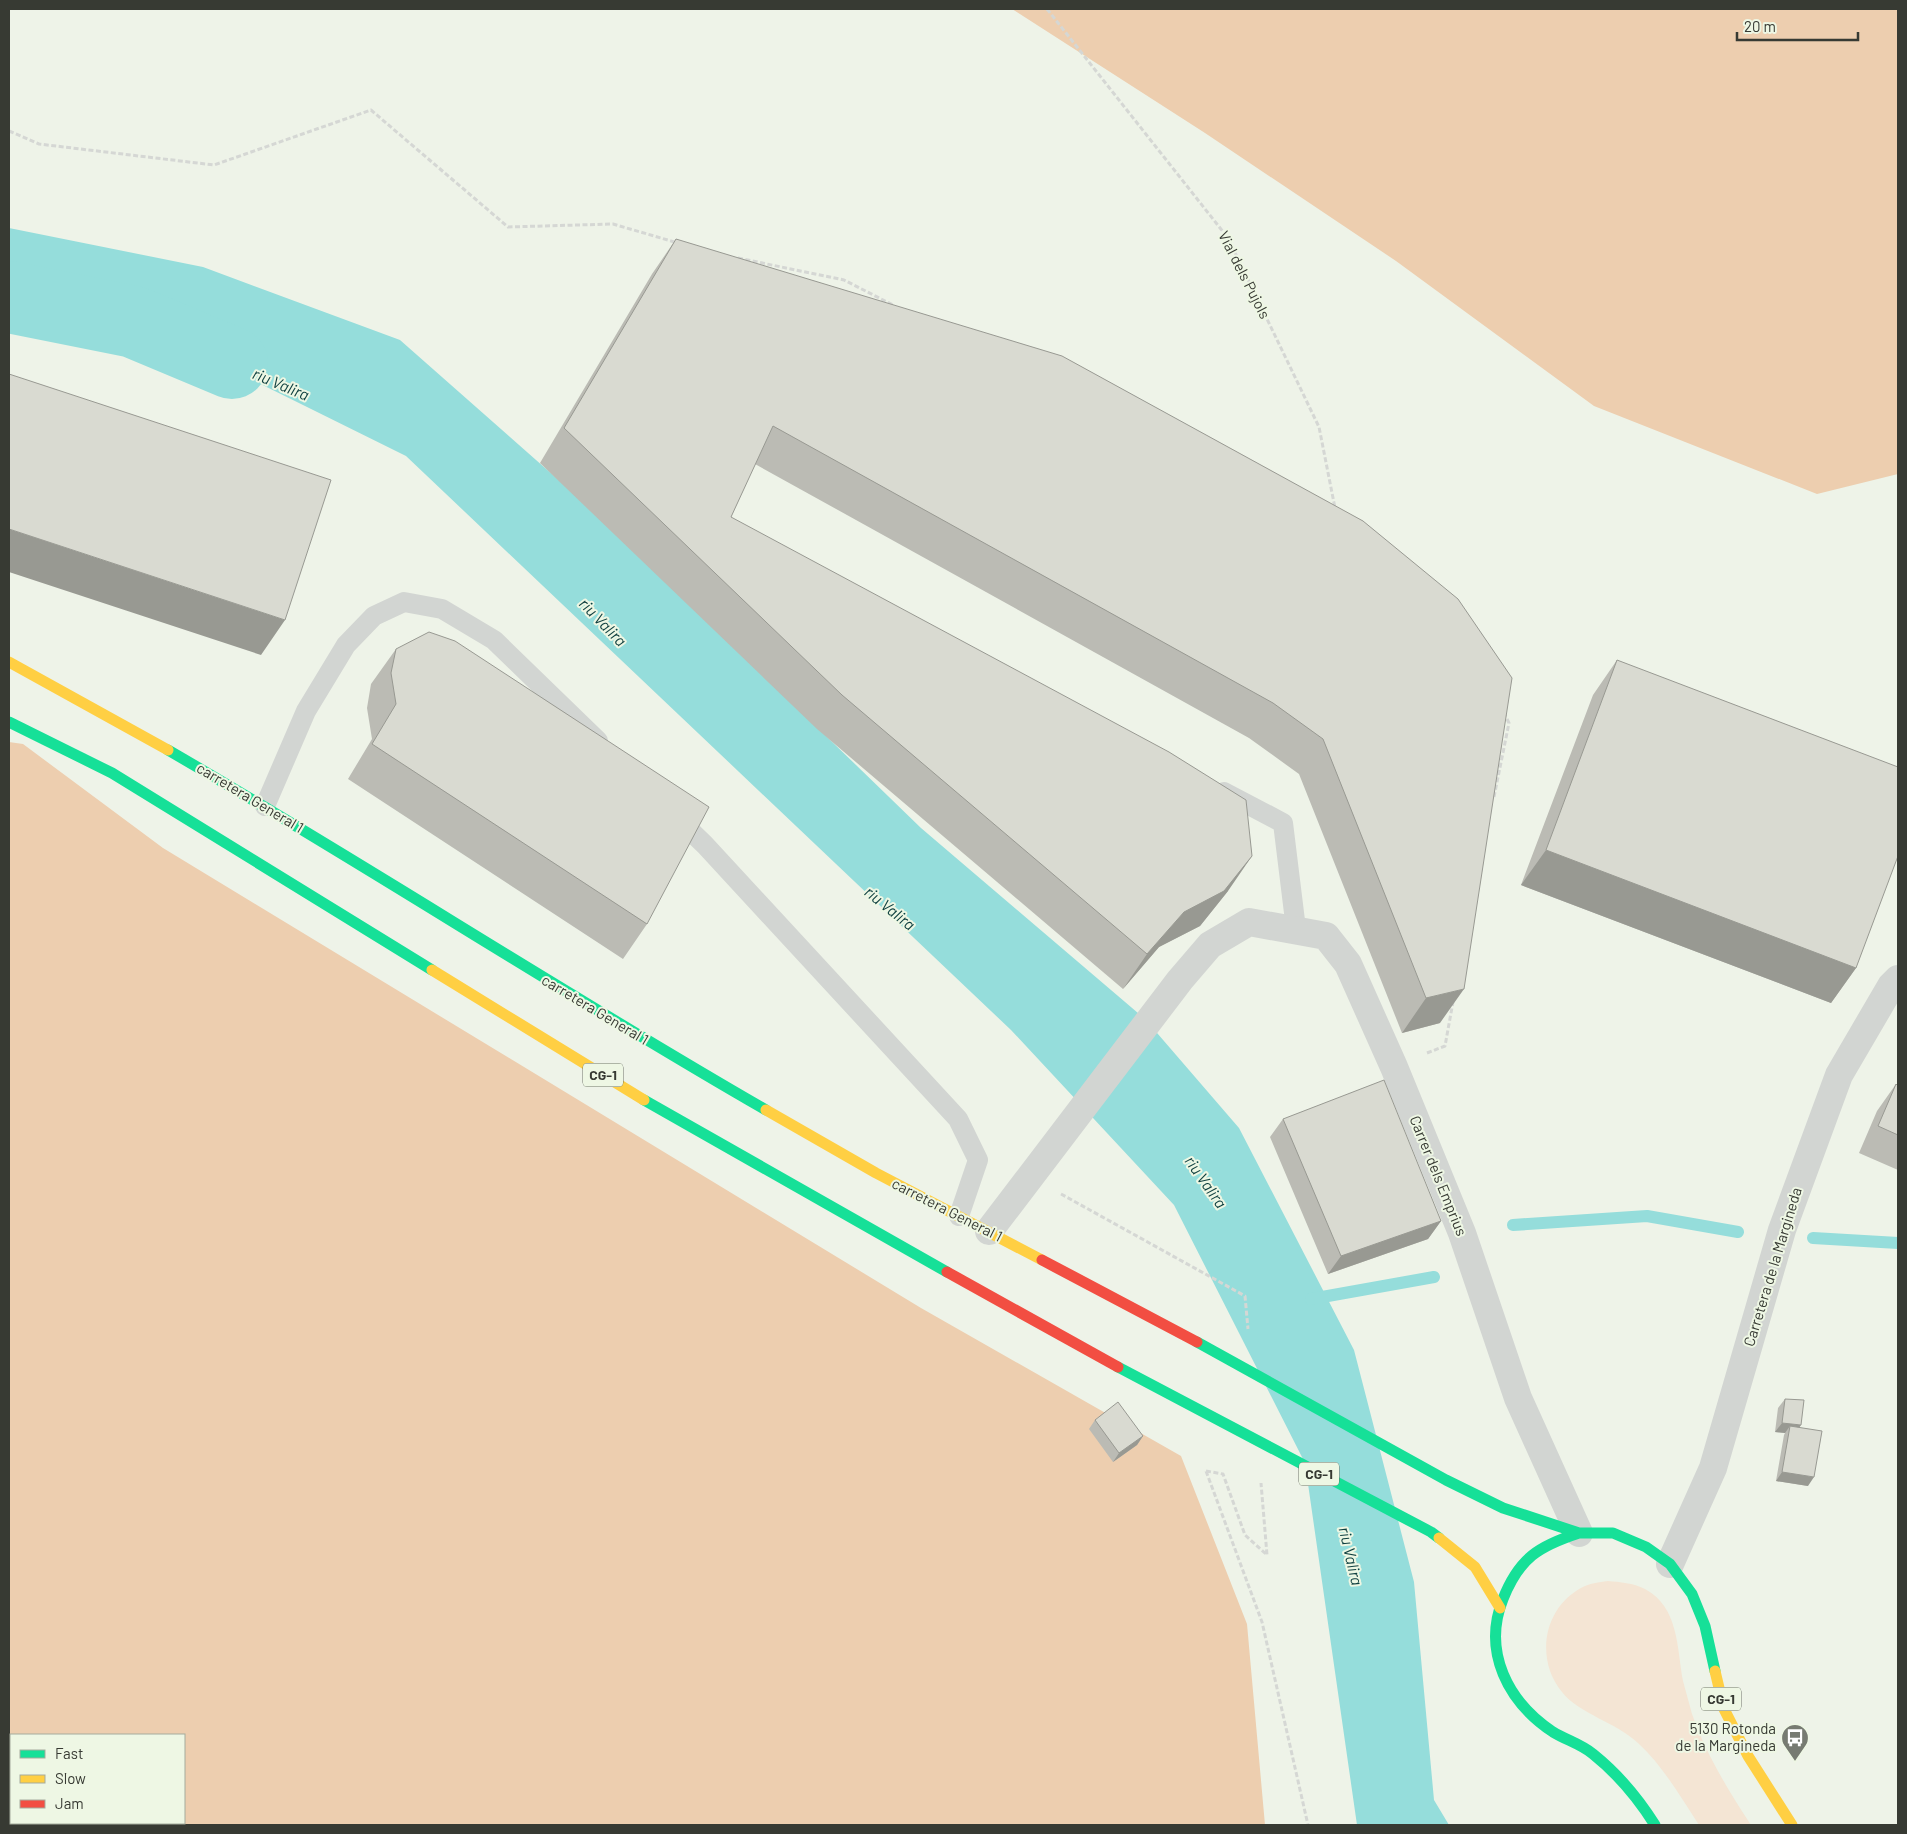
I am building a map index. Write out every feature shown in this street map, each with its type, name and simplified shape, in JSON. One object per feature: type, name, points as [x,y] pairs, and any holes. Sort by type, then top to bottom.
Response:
[{"type":"highway","name":"carretera General 1","points":[[9,662],[103,712],[266,806],[675,1058],[876,1173],[1192,1339],[1384,1447],[1503,1508],[1579,1533]]},
{"type":"highway","name":"CG-1","points":[[9,722],[112,774],[625,1089],[1072,1343],[1431,1532],[1475,1567],[1500,1608]]},
{"type":"highway","name":"CG-1","points":[[1655,1825],[1622,1780],[1592,1753],[1554,1732],[1524,1710],[1504,1682],[1495,1652],[1496,1620],[1507,1586],[1525,1560],[1546,1544],[1579,1533],[1614,1533],[1646,1547],[1670,1564],[1692,1594],[1704,1626],[1724,1709],[1748,1756],[1792,1825]]},
{"type":"street","name":"Carrer dels Emprius","points":[[989,1231],[1180,980],[1210,946],[1249,922],[1296,929],[1326,936],[1348,964],[1394,1067],[1462,1233],[1518,1398],[1579,1533]]},
{"type":"street","name":"Carretera de la Margineda","points":[[1670,1564],[1713,1468],[1782,1230],[1840,1074],[1891,986],[1898,979]]},
{"type":"lane","points":[[266,806],[306,711],[346,645],[374,616],[404,602],[442,609],[494,640],[614,756]]},
{"type":"lane","points":[[1204,781],[1283,823],[1296,929]]},
{"type":"lane","points":[[663,804],[705,845],[958,1118],[978,1160],[959,1216]]},
{"type":"path","name":"Vial dels Pujols","points":[[1047,9],[1228,238],[1319,427],[1337,518]]},
{"type":"path","points":[[9,131],[39,144],[214,165],[371,110],[508,227],[613,224],[679,244]]},
{"type":"path","points":[[737,258],[844,280],[897,307]]},
{"type":"path","points":[[1493,802],[1508,723],[1502,707]]},
{"type":"path","points":[[1394,1067],[1444,1046],[1454,997]]},
{"type":"path","points":[[1206,1471],[1262,1622],[1308,1825]]},
{"type":"shaded area","points":[[1012,9],[1898,9],[1898,474],[1817,494],[1594,406],[1396,261],[1205,133]]},
{"type":"shaded area","points":[[9,742],[23,744],[163,848],[921,1308],[1181,1456],[1247,1624],[1265,1825],[9,1825]]},
{"type":"shaded area","points":[[1608,1581],[1622,1582],[1645,1589],[1664,1606],[1674,1630],[1683,1681],[1692,1714],[1718,1771],[1751,1825],[1699,1825],[1671,1782],[1647,1752],[1619,1729],[1569,1700],[1553,1678],[1548,1664],[1546,1649],[1552,1619],[1560,1606],[1571,1595],[1585,1586]]},
{"type":"water","points":[[9,228],[203,267],[400,340],[596,513],[921,828],[1145,1019],[1239,1128],[1354,1350],[1414,1582],[1434,1800],[1449,1825],[1357,1825],[1305,1463],[1174,1205],[1011,1030],[406,456],[127,318],[9,297]]},
{"type":"building","points":[[676,239],[1062,356],[1363,521],[1458,599],[1512,678],[1464,989],[1426,998],[1323,739],[1273,703],[773,426],[731,517],[1169,752],[1246,800],[1252,856],[1224,891],[1184,912],[1147,954],[842,695],[564,428]]},
{"type":"building","points":[[9,374],[331,480],[285,620],[9,529]]},
{"type":"building","points":[[429,632],[455,641],[709,807],[647,924],[372,744],[396,704],[391,673],[396,649]]},
{"type":"building","points":[[1617,660],[1898,767],[1898,856],[1856,968],[1546,850]]},
{"type":"building","points":[[1384,1080],[1441,1221],[1341,1256],[1283,1119]]},
{"type":"building","points":[[1896,1084],[1898,1086],[1898,1135],[1878,1126]]},
{"type":"building","points":[[1785,1399],[1804,1400],[1801,1425],[1782,1423]]},
{"type":"building","points":[[1118,1402],[1143,1436],[1119,1453],[1095,1420]]},
{"type":"building","points":[[1790,1426],[1822,1431],[1814,1477],[1782,1472]]},
{"type":"waterway","name":"riu Valira","points":[[9,297],[134,322],[232,363]]},
{"type":"waterway","points":[[1513,1225],[1647,1216],[1738,1232]]},
{"type":"waterway","points":[[1813,1238],[1898,1243]]},
{"type":"waterway","points":[[1311,1299],[1434,1277]]},
{"type":"traffic: fast","points":[[9,722],[112,773],[432,970]]},
{"type":"traffic: fast","points":[[168,750],[766,1110]]},
{"type":"traffic: fast","points":[[644,1100],[947,1272]]},
{"type":"traffic: fast","points":[[1197,1342],[1446,1480],[1503,1508],[1579,1533],[1613,1533],[1646,1547],[1670,1564],[1692,1594],[1705,1626],[1715,1671]]},
{"type":"traffic: fast","points":[[1118,1367],[1431,1532],[1439,1538]]},
{"type":"traffic: fast","points":[[1579,1533],[1552,1543],[1542,1549],[1532,1556],[1516,1573],[1503,1599],[1497,1619],[1496,1638],[1498,1656],[1503,1674],[1523,1706],[1553,1732],[1584,1747],[1611,1770],[1642,1805],[1655,1825]]},
{"type":"traffic: slow","points":[[9,662],[168,750]]},
{"type":"traffic: slow","points":[[432,970],[644,1100]]},
{"type":"traffic: slow","points":[[766,1110],[876,1173],[1042,1260]]},
{"type":"traffic: slow","points":[[1439,1538],[1475,1567],[1500,1608]]},
{"type":"traffic: slow","points":[[1715,1671],[1724,1709],[1748,1756],[1792,1825]]},
{"type":"traffic: jam","points":[[1042,1260],[1197,1342]]},
{"type":"traffic: jam","points":[[947,1272],[1118,1367]]},
{"type":"place","name":"5130 Rotonda de la Margineda","points":[[1795,1762]]}]
